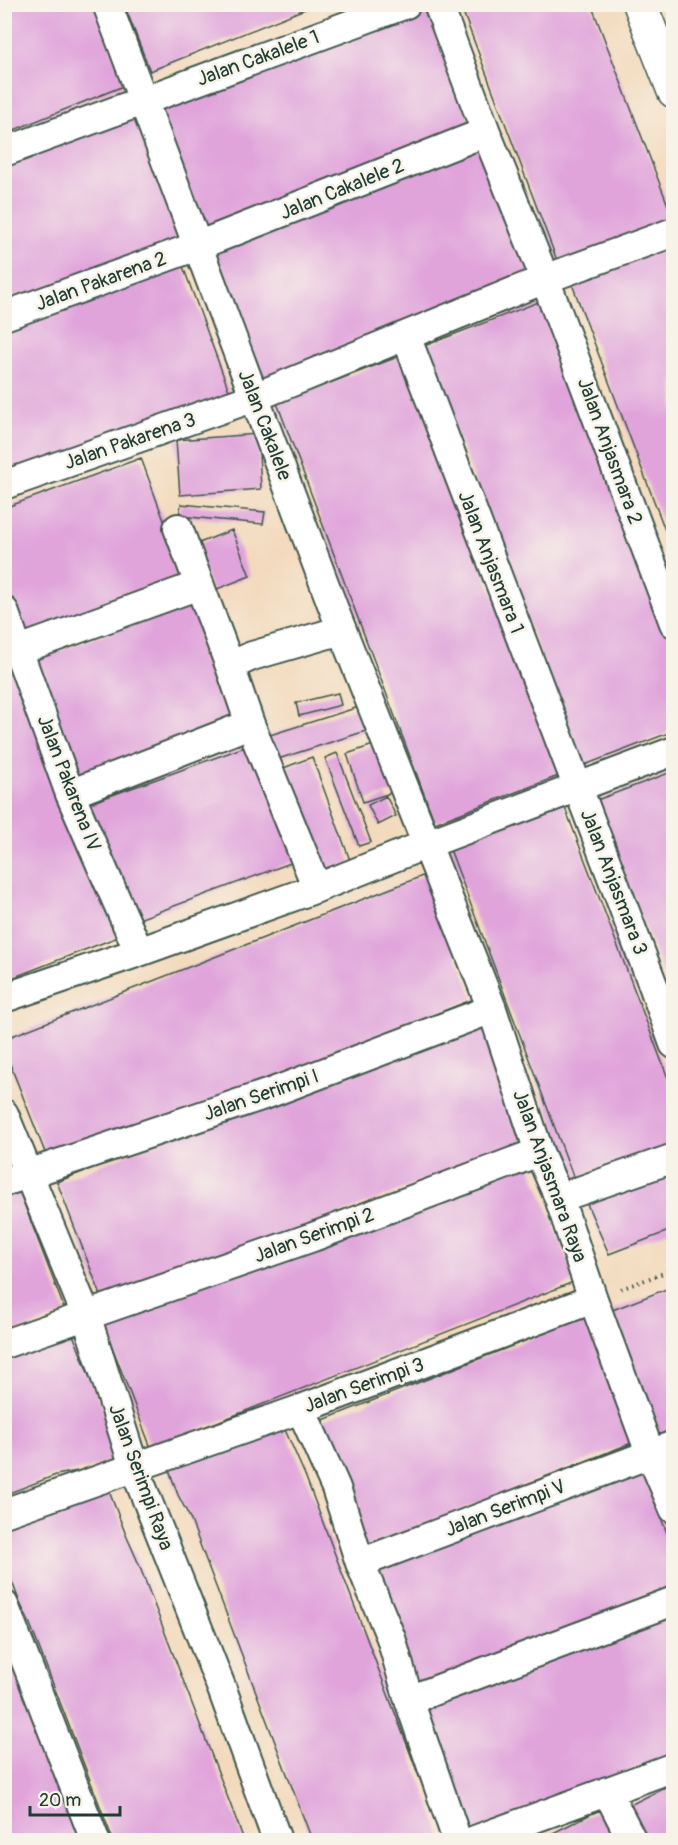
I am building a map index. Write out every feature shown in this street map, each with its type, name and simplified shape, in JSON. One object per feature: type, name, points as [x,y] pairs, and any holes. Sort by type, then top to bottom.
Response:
[{"type":"main road","points":[[640,4],[674,91]]},
{"type":"street","name":"Jalan Cakalele","points":[[107,4],[342,630],[427,844]]},
{"type":"street","name":"Jalan Cakalele 1","points":[[4,152],[406,4]]},
{"type":"street","name":"Jalan Anjasmara 2","points":[[438,4],[545,279],[674,623]]},
{"type":"street","name":"Jalan Cakalele 2","points":[[197,246],[486,132]]},
{"type":"street","name":"Jalan Pakarena 3","points":[[4,485],[255,397],[545,279],[674,232]]},
{"type":"street","name":"Jalan Pakarena 2","points":[[4,316],[197,246]]},
{"type":"street","name":"Jalan Anjasmara 1","points":[[406,336],[578,788]]},
{"type":"street","points":[[178,528],[250,724],[317,888]]},
{"type":"street","points":[[19,650],[199,585]]},
{"type":"street","name":"Jalan Pakarena IV","points":[[4,611],[70,794],[139,952]]},
{"type":"street","points":[[230,666],[252,656],[342,630]]},
{"type":"street","points":[[70,794],[250,724]]},
{"type":"street","points":[[4,998],[317,888],[427,844],[674,752]]},
{"type":"street","name":"Jalan Anjasmara 3","points":[[578,788],[674,1044]]},
{"type":"street","name":"Jalan Anjasmara Raya","points":[[427,844],[492,1008],[539,1152],[559,1198],[593,1299],[662,1449],[674,1509]]},
{"type":"street","name":"Jalan Serimpi I","points":[[16,1178],[270,1093],[492,1008]]},
{"type":"street","name":"Jalan Serimpi Raya","points":[[4,1114],[16,1178],[87,1315],[134,1467],[222,1689],[277,1840]]},
{"type":"street","name":"Jalan Serimpi 2","points":[[4,1344],[313,1237],[539,1152]]},
{"type":"street","points":[[559,1198],[674,1158]]},
{"type":"street","name":"Jalan Serimpi 3","points":[[4,1513],[301,1409],[593,1299]]},
{"type":"street","points":[[301,1409],[336,1488],[360,1563],[391,1638],[409,1700],[457,1840]]},
{"type":"street","name":"Jalan Serimpi V","points":[[360,1563],[662,1449]]},
{"type":"street","points":[[409,1700],[674,1601]]},
{"type":"street","points":[[4,1605],[95,1840]]},
{"type":"street","points":[[475,1840],[674,1767]]},
{"type":"street","points":[[607,1791],[632,1840]]},
{"type":"path","points":[[593,1299],[674,1269]]},
{"type":"building","points":[[4,4],[94,4],[126,85],[4,134]]},
{"type":"building","points":[[124,4],[315,4],[315,5],[150,71]]},
{"type":"building","points":[[424,4],[474,129],[204,237],[151,103]]},
{"type":"building","points":[[460,4],[591,4],[674,221],[561,271]]},
{"type":"building","points":[[135,112],[184,247],[4,312],[4,159]]},
{"type":"building","points":[[481,140],[535,274],[260,384],[207,250]]},
{"type":"building","points":[[674,236],[674,554],[569,276]]},
{"type":"building","points":[[181,261],[231,396],[4,480],[4,326]]},
{"type":"building","points":[[549,298],[674,628],[674,731],[582,766],[424,346]]},
{"type":"building","points":[[403,355],[561,775],[435,823],[277,403]]},
{"type":"building","points":[[258,434],[261,489],[180,495],[176,440]]},
{"type":"building","points":[[141,458],[184,575],[16,637],[4,604],[4,508]]},
{"type":"building","points":[[181,504],[265,512],[263,524],[179,516]]},
{"type":"building","points":[[232,530],[250,576],[212,591],[194,545]]},
{"type":"building","points":[[194,601],[237,719],[69,781],[26,663]]},
{"type":"building","points":[[4,636],[118,937],[4,981]]},
{"type":"building","points":[[338,693],[341,705],[299,716],[296,703]]},
{"type":"building","points":[[362,706],[369,730],[278,759],[270,735]]},
{"type":"building","points":[[379,743],[396,791],[363,802],[347,754]]},
{"type":"building","points":[[253,744],[296,861],[128,923],[85,805]]},
{"type":"building","points":[[337,753],[371,842],[359,846],[325,758]]},
{"type":"building","points":[[312,757],[351,863],[320,875],[281,769]]},
{"type":"building","points":[[674,771],[674,1002],[597,800]]},
{"type":"building","points":[[386,796],[396,816],[378,825],[368,805]]},
{"type":"building","points":[[562,800],[674,1094],[674,1146],[576,1184],[448,844]]},
{"type":"building","points":[[425,875],[474,999],[50,1165],[4,1049],[4,1039]]},
{"type":"building","points":[[481,1015],[529,1140],[105,1306],[57,1182]]},
{"type":"building","points":[[527,1157],[576,1281],[151,1448],[103,1323]]},
{"type":"building","points":[[674,1161],[674,1229],[609,1254],[583,1195]]},
{"type":"building","points":[[18,1188],[66,1313],[4,1337],[4,1193]]},
{"type":"building","points":[[674,1286],[674,1440],[660,1445],[610,1311]]},
{"type":"building","points":[[586,1317],[634,1442],[361,1549],[313,1424]]},
{"type":"building","points":[[72,1332],[121,1457],[88,1469],[56,1475],[4,1495],[4,1352]]},
{"type":"building","points":[[282,1423],[305,1475],[443,1840],[312,1840],[190,1518],[178,1495],[168,1467]]},
{"type":"building","points":[[638,1459],[674,1551],[674,1589],[414,1691],[365,1566]]},
{"type":"building","points":[[107,1486],[244,1840],[113,1840],[20,1603],[5,1563],[5,1525]]},
{"type":"building","points":[[674,1609],[674,1753],[463,1836],[415,1711]]},
{"type":"building","points":[[4,1634],[83,1840],[4,1840]]},
{"type":"building","points":[[674,1783],[674,1840],[636,1840],[620,1810]]},
{"type":"building","points":[[601,1809],[617,1840],[539,1840]]}]
